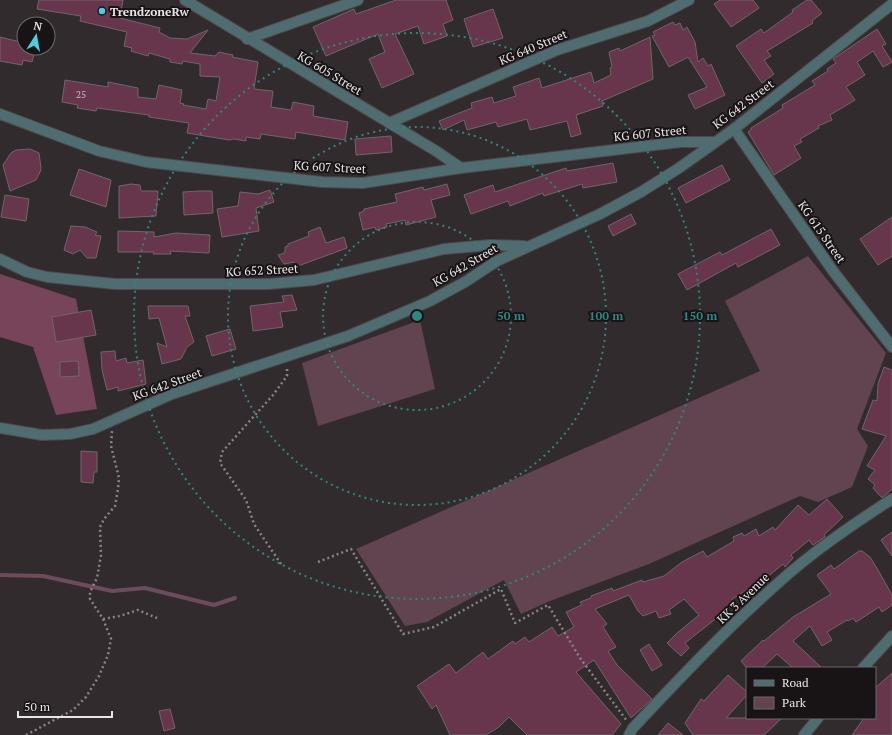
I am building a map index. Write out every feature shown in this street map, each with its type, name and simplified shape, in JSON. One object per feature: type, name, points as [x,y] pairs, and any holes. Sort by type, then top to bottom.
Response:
[{"type":"street","name":"KG 605 Street","points":[[185,0],[461,168]]},
{"type":"street","points":[[247,38],[358,0]]},
{"type":"street","name":"KG 640 Street","points":[[389,123],[557,50],[648,21],[689,0]]},
{"type":"street","name":"KG 642 Street","points":[[0,428],[42,435],[70,434],[93,429],[172,394],[348,336],[430,301],[465,282],[497,261],[526,246],[600,214],[641,192],[679,168],[713,142],[734,129],[892,4]]},
{"type":"street","name":"KG 607 Street","points":[[0,114],[99,151],[146,162],[322,182],[363,183],[461,168],[680,142],[713,142]]},
{"type":"street","name":"KG 615 Street","points":[[734,129],[833,271],[892,347]]},
{"type":"street","name":"KG 652 Street","points":[[0,259],[27,272],[47,277],[70,280],[114,284],[239,284],[314,280],[456,247],[490,245],[526,246]]},
{"type":"street","name":"KK 3 Avenue","points":[[631,732],[679,679],[777,584],[823,546],[892,499]]},
{"type":"street","points":[[864,667],[892,636]]},
{"type":"street","points":[[804,735],[817,719]]},
{"type":"path","points":[[281,564],[254,524],[246,500],[220,463],[222,452],[287,376],[288,357]]},
{"type":"path","points":[[26,735],[73,710],[86,697],[99,676],[108,655],[111,639],[103,619],[90,598],[90,592],[97,578],[100,555],[100,528],[104,519],[115,506],[118,489],[119,478],[111,446],[112,420]]},
{"type":"path","points":[[318,562],[351,549],[403,634],[434,627],[501,589],[515,623],[548,605],[580,658],[631,732]]},
{"type":"path","points":[[103,619],[138,610],[157,618]]},
{"type":"green space","points":[[808,256],[886,353],[857,429],[868,446],[852,487],[818,502],[800,496],[649,564],[550,601],[521,614],[504,580],[427,622],[405,626],[356,549],[760,371],[725,301]]},
{"type":"green space","points":[[420,320],[435,389],[318,426],[302,363]]},
{"type":"shaded area","points":[[0,274],[76,299],[97,409],[56,415],[33,347],[0,337]]},
{"type":"building","points":[[39,0],[123,0],[120,18],[160,28],[159,32],[170,38],[187,39],[208,30],[190,53],[215,56],[219,52],[233,55],[232,57],[258,62],[254,89],[273,91],[271,107],[291,110],[293,102],[314,106],[313,116],[348,122],[345,140],[296,132],[295,139],[261,134],[260,139],[246,137],[246,141],[234,139],[229,140],[187,133],[189,123],[149,117],[149,115],[97,108],[96,111],[77,108],[78,105],[62,102],[65,80],[108,87],[108,82],[138,88],[138,97],[156,99],[159,85],[182,90],[180,103],[184,104],[183,105],[206,109],[208,99],[216,101],[220,77],[200,76],[200,64],[183,61],[182,64],[170,62],[170,59],[149,53],[148,56],[131,51],[132,48],[124,46],[127,32],[80,21],[81,16],[37,9]]},
{"type":"building","points":[[396,0],[446,0],[453,20],[443,24],[447,36],[424,44],[418,26],[395,34],[414,74],[382,88],[369,59],[385,52],[378,34],[326,56],[313,27],[354,9],[356,14]]},
{"type":"building","points":[[720,0],[753,0],[759,8],[731,27],[714,4]]},
{"type":"building","points":[[807,0],[811,0],[822,13],[812,21],[813,23],[767,51],[771,56],[764,60],[774,74],[762,83],[736,46],[761,29],[764,33]]},
{"type":"building","points":[[493,9],[503,38],[473,47],[464,19]]},
{"type":"building","points":[[673,22],[675,25],[680,23],[683,30],[687,27],[695,42],[698,62],[703,58],[708,66],[711,64],[725,95],[695,109],[688,95],[707,87],[688,57],[669,67],[652,36],[655,35],[653,32]]},
{"type":"building","points":[[877,29],[886,44],[882,46],[892,62],[883,67],[873,51],[857,62],[865,75],[846,87],[855,100],[830,115],[832,120],[818,126],[819,128],[800,139],[802,142],[794,146],[801,158],[774,175],[748,132],[751,128],[783,108],[782,105],[815,85],[812,81],[828,71],[827,69],[836,63],[833,59]]},
{"type":"building","points":[[0,37],[16,41],[16,56],[34,56],[32,62],[23,60],[22,65],[0,61]]},
{"type":"building","points":[[650,37],[653,79],[602,101],[603,106],[576,115],[581,134],[571,137],[567,121],[530,130],[527,119],[498,127],[496,122],[467,130],[464,120],[443,130],[439,121],[472,108],[471,103],[492,97],[494,103],[516,96],[513,87],[539,78],[542,88],[591,72],[594,83],[611,75],[610,68],[612,67],[609,52],[619,48],[620,51]]},
{"type":"building","points":[[391,136],[392,152],[356,155],[355,139]]},
{"type":"building","points":[[30,149],[39,153],[41,168],[40,172],[36,180],[10,191],[3,165],[11,153],[16,150]]},
{"type":"building","points":[[613,163],[617,182],[583,188],[582,184],[544,196],[543,193],[510,206],[508,201],[471,214],[464,195],[493,185],[495,192],[566,168],[567,171]]},
{"type":"building","points":[[722,165],[730,180],[686,203],[678,188]]},
{"type":"building","points":[[79,169],[111,180],[106,207],[70,195]]},
{"type":"building","points":[[131,184],[140,185],[141,191],[158,191],[156,216],[119,218],[119,186]]},
{"type":"building","points":[[447,184],[450,195],[431,200],[436,217],[406,225],[405,220],[386,224],[387,227],[376,230],[375,227],[363,230],[359,213],[364,211],[364,209],[397,202],[395,194],[423,187],[424,190]]},
{"type":"building","points":[[270,190],[274,202],[256,208],[259,231],[222,237],[217,209],[238,206],[240,192],[258,194]]},
{"type":"building","points":[[212,191],[213,213],[184,215],[183,192]]},
{"type":"building","points":[[5,195],[29,199],[26,221],[1,217]]},
{"type":"building","points":[[631,214],[636,224],[613,236],[608,226]]},
{"type":"building","points":[[892,217],[892,256],[878,265],[860,239]]},
{"type":"building","points":[[71,226],[85,227],[97,232],[95,235],[101,236],[96,258],[87,258],[80,250],[73,254],[64,250]]},
{"type":"building","points":[[320,227],[326,243],[344,237],[347,248],[298,266],[294,262],[284,264],[278,255],[285,253],[285,247],[288,246],[288,244],[309,236],[308,232]]},
{"type":"building","points":[[771,229],[780,245],[738,267],[736,263],[687,290],[678,274],[720,252],[722,255]]},
{"type":"building","points":[[118,231],[154,232],[154,237],[176,233],[210,235],[209,253],[170,251],[171,254],[153,254],[154,252],[118,252]]},
{"type":"building","points":[[292,295],[297,310],[280,312],[283,327],[253,331],[250,306],[284,302],[282,296]]},
{"type":"building","points":[[148,306],[188,306],[190,316],[185,316],[194,342],[187,347],[181,359],[162,364],[157,343],[167,347],[159,318],[149,319]]},
{"type":"building","points":[[91,310],[96,335],[56,342],[52,317]]},
{"type":"building","points":[[230,329],[236,349],[212,356],[206,336]]},
{"type":"building","points":[[115,351],[116,361],[126,358],[127,363],[143,360],[146,384],[118,391],[118,387],[107,390],[102,370],[101,352]]},
{"type":"building","points":[[78,361],[79,376],[60,377],[60,362]]},
{"type":"building","points":[[884,367],[892,370],[892,489],[882,498],[873,488],[875,485],[868,479],[875,470],[867,466],[886,436],[862,429],[873,400],[877,401],[878,384]]},
{"type":"building","points":[[81,451],[97,452],[97,472],[94,472],[93,483],[81,482]]},
{"type":"building","points":[[827,499],[843,517],[824,535],[825,537],[813,545],[809,540],[791,555],[793,558],[785,567],[783,564],[765,579],[768,582],[754,592],[750,588],[732,599],[734,602],[728,609],[685,643],[689,648],[681,656],[667,643],[699,615],[684,599],[669,610],[671,614],[659,618],[656,611],[643,616],[638,611],[629,595],[595,609],[607,624],[603,627],[616,647],[608,651],[617,665],[652,699],[631,718],[594,660],[576,672],[621,724],[612,735],[527,735],[509,717],[499,727],[486,735],[450,735],[436,705],[432,709],[417,686],[449,664],[456,673],[483,652],[488,659],[513,641],[515,644],[525,637],[529,642],[552,627],[558,636],[574,627],[566,612],[582,605],[580,602],[591,598],[591,596],[612,588],[613,591],[642,580],[643,582],[664,576],[682,562],[703,551],[707,557],[734,541],[733,537],[742,533],[744,536],[756,529],[759,536],[773,527],[775,530],[798,505],[809,515]]},
{"type":"building","points":[[892,532],[892,556],[881,540]]},
{"type":"building","points":[[859,551],[862,551],[870,557],[892,595],[892,605],[882,612],[879,607],[856,622],[853,618],[848,621],[847,620],[827,632],[832,640],[822,646],[810,626],[793,641],[821,667],[792,667],[777,654],[763,667],[746,667],[741,661],[763,640],[764,641],[793,617],[831,594],[817,575],[831,565],[834,569]]},
{"type":"building","points":[[649,644],[662,665],[652,671],[640,650]]},
{"type":"building","points":[[892,673],[892,735],[852,735],[863,719],[876,719],[876,687]]},
{"type":"building","points":[[728,675],[746,691],[746,696],[726,718],[781,719],[764,735],[693,735],[685,723],[701,699],[704,701]]},
{"type":"building","points":[[170,709],[175,728],[164,731],[159,711]]},
{"type":"building","points":[[668,723],[683,735],[658,735]]},
{"type":"waterway","points":[[0,575],[43,576],[112,591],[145,588],[214,605],[235,598]]},
{"type":"place","name":"TrendzoneRw","points":[[102,11]]}]
